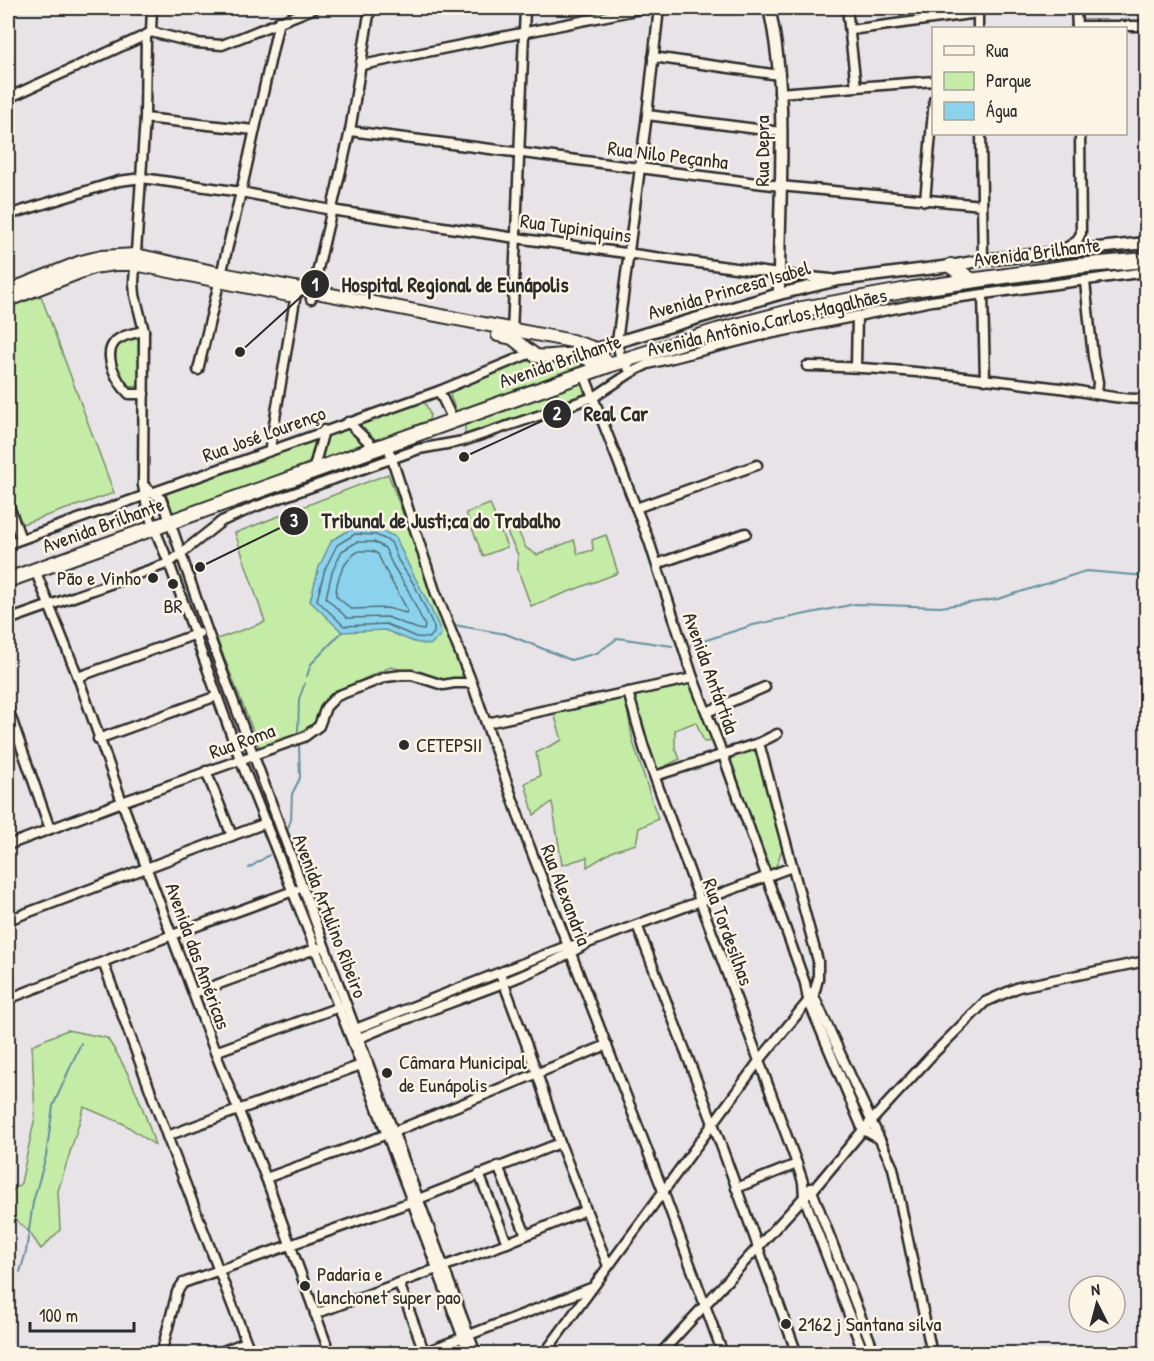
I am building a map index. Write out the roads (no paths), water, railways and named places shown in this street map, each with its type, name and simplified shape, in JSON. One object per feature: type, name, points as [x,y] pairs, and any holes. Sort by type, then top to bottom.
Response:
[{"type":"main road","points":[[8,291],[81,262],[101,257],[135,260],[467,326],[512,334],[534,334],[572,340],[596,349],[603,367]]},
{"type":"main road","points":[[8,300],[93,267],[135,260]]},
{"type":"main road","name":"Avenida Brilhante","points":[[8,580],[603,367],[762,318],[863,297],[971,280],[1146,260]]},
{"type":"main road","points":[[951,266],[971,280]]},
{"type":"main road","points":[[512,334],[529,352],[538,357],[578,354],[603,367]]},
{"type":"main road","points":[[529,352],[534,334]]},
{"type":"main road","points":[[549,357],[554,338]]},
{"type":"street","name":"Avenida Artulino Ribeiro","points":[[152,8],[135,260],[135,295],[144,331],[143,495],[153,528],[169,563],[240,759],[297,890]]},
{"type":"street","points":[[8,98],[149,34],[196,43],[222,45],[315,8]]},
{"type":"street","points":[[312,295],[350,131],[370,8]]},
{"type":"street","points":[[512,334],[525,8]]},
{"type":"street","points":[[362,65],[646,8]]},
{"type":"street","name":"Avenida Antártida","points":[[659,8],[617,342],[603,367],[594,397],[657,564],[693,678],[805,984],[893,1168],[932,1353]]},
{"type":"street","name":"Rua Depra","points":[[769,8],[776,42],[781,132],[779,294]]},
{"type":"street","points":[[847,8],[856,87]]},
{"type":"street","points":[[1076,8],[1077,27],[1146,26]]},
{"type":"street","points":[[850,30],[978,10],[978,27]]},
{"type":"street","points":[[198,370],[279,21]]},
{"type":"street","points":[[653,57],[778,75]]},
{"type":"street","points":[[779,93],[932,81]]},
{"type":"street","points":[[925,201],[932,113]]},
{"type":"street","points":[[647,115],[781,132]]},
{"type":"street","points":[[145,118],[254,130]]},
{"type":"street","name":"Rua Nilo Peçanha","points":[[350,131],[780,186],[982,205]]},
{"type":"street","points":[[981,135],[982,260]]},
{"type":"street","points":[[1061,252],[1077,241],[1081,233],[1080,135]]},
{"type":"street","name":"Rua Tupiniquins","points":[[8,215],[119,181],[142,178],[241,192],[331,210],[516,238],[838,280],[982,260],[1146,243]]},
{"type":"street","name":"Avenida Antônio Carlos Magalhães","points":[[169,563],[227,519],[419,449],[463,441],[490,433],[594,397],[648,364],[932,301],[1146,272]]},
{"type":"street","name":"Avenida Princesa Isabel","points":[[585,357],[596,349],[617,342],[779,294],[838,280]]},
{"type":"street","points":[[1085,282],[1098,382],[1097,394]]},
{"type":"street","points":[[273,448],[270,448],[296,292]]},
{"type":"street","points":[[983,294],[986,380]]},
{"type":"street","points":[[856,366],[857,316]]},
{"type":"street","points":[[144,331],[128,334],[118,340],[111,349],[111,360],[120,384],[129,394],[144,393]]},
{"type":"street","name":"Rua José Lourenço","points":[[8,544],[273,448],[439,391],[529,352]]},
{"type":"street","points":[[807,366],[856,366],[986,380],[1127,399],[1146,399]]},
{"type":"street","points":[[603,367],[632,372]]},
{"type":"street","points":[[439,391],[453,420]]},
{"type":"street","points":[[348,422],[381,446]]},
{"type":"street","points":[[314,471],[324,430]]},
{"type":"street","name":"Rua Alexandria","points":[[381,446],[392,458],[435,591],[487,723],[527,840],[723,1353]]},
{"type":"street","points":[[636,508],[757,465]]},
{"type":"street","points":[[143,485],[152,491]]},
{"type":"street","name":"Avenida Artulino Ribeiro","points":[[152,491],[165,507],[171,522],[207,630],[253,754],[297,890],[354,1035],[465,1336],[469,1353]]},
{"type":"street","points":[[8,504],[21,539]]},
{"type":"street","points":[[657,564],[746,533]]},
{"type":"street","points":[[8,620],[169,563]]},
{"type":"street","name":"Avenida das Américas","points":[[35,570],[78,677],[98,739],[266,1178],[330,1353]]},
{"type":"street","points":[[78,677],[207,630]]},
{"type":"street","name":"Rua Roma","points":[[8,845],[304,737],[319,726],[326,707],[337,696],[386,677],[412,675],[442,685],[472,683]]},
{"type":"street","points":[[487,723],[693,678]]},
{"type":"street","points":[[706,712],[765,687]]},
{"type":"street","name":"Rua Tordesilhas","points":[[628,692],[644,748],[699,902],[797,1164],[803,1182],[804,1197],[864,1353]]},
{"type":"street","points":[[98,739],[217,696]]},
{"type":"street","points":[[8,709],[50,829]]},
{"type":"street","points":[[655,776],[723,755],[777,734]]},
{"type":"street","points":[[544,1353],[663,1191],[714,1126],[759,1062],[811,997],[818,980],[818,961],[759,742]]},
{"type":"street","points":[[206,771],[232,836]]},
{"type":"street","points":[[8,920],[266,823]]},
{"type":"street","points":[[354,1035],[500,973],[588,944],[792,867]]},
{"type":"street","points":[[8,999],[172,935],[297,890]]},
{"type":"street","points":[[637,925],[797,1353]]},
{"type":"street","points":[[194,993],[319,948]]},
{"type":"street","points":[[354,1035],[504,983],[569,950]]},
{"type":"street","points":[[660,1353],[813,1190],[863,1130],[932,1055],[985,1002],[1019,987],[1146,961]]},
{"type":"street","points":[[104,962],[167,1136],[250,1353]]},
{"type":"street","points":[[500,973],[560,1143],[608,1266]]},
{"type":"street","name":"Avenida Antártida","points":[[811,997],[863,1130]]},
{"type":"street","points":[[216,1052],[342,1006]]},
{"type":"street","name":"Avenida Artulino Ribeiro","points":[[354,1035],[361,1065],[390,1133]]},
{"type":"street","points":[[266,1178],[390,1133],[607,1045]]},
{"type":"street","points":[[167,1136],[361,1065]]},
{"type":"street","points":[[863,1130],[878,1138]]},
{"type":"street","points":[[161,1353],[177,1292],[183,1283],[415,1200],[560,1143]]},
{"type":"street","points":[[736,1188],[797,1164]]},
{"type":"street","points":[[498,1166],[526,1235]]},
{"type":"street","points":[[479,1174],[507,1243]]},
{"type":"street","points":[[803,1182],[813,1190],[875,1353]]},
{"type":"street","points":[[315,1314],[507,1243],[586,1210]]},
{"type":"street","points":[[399,1283],[423,1353],[592,1288]]},
{"type":"street","name":"Avenida Artulino Ribeiro","points":[[465,1336],[476,1353]]},
{"type":"street","points":[[215,1353],[246,1342]]},
{"type":"water","points":[[353,528],[377,529],[396,537],[440,628],[441,635],[430,645],[414,642],[385,630],[342,632],[310,601],[319,567],[332,540]]},
{"type":"waterway","points":[[691,645],[753,625],[855,604],[940,607],[998,599],[1086,571],[1146,576]]},
{"type":"waterway","points":[[454,625],[506,634],[571,660],[597,653],[618,638],[672,646]]},
{"type":"waterway","points":[[307,676],[311,664],[342,632]]},
{"type":"waterway","points":[[298,733],[299,699],[305,683]]},
{"type":"waterway","points":[[286,833],[291,820],[292,794],[300,778],[299,744]]},
{"type":"waterway","points":[[249,868],[269,855]]},
{"type":"waterway","points":[[20,1272],[26,1252],[33,1202],[46,1156],[53,1106],[81,1043]]},
{"type":"place","name":"Hospital Regional de Eunápolis","points":[[240,352]]},
{"type":"place","name":"Real Car","points":[[464,457]]},
{"type":"place","name":"Tribunal de Justi;ca do Trabalho","points":[[200,567]]},
{"type":"place","name":"Pão e Vinho","points":[[153,578]]},
{"type":"place","name":"BR","points":[[173,584]]},
{"type":"place","name":"CETEPSII","points":[[404,745]]},
{"type":"place","name":"Câmara Municipal de Eunápolis","points":[[387,1073]]},
{"type":"place","name":"Padaria e lanchonet super pao","points":[[305,1286]]},
{"type":"place","name":"2162 j Santana silva","points":[[786,1324]]}]
